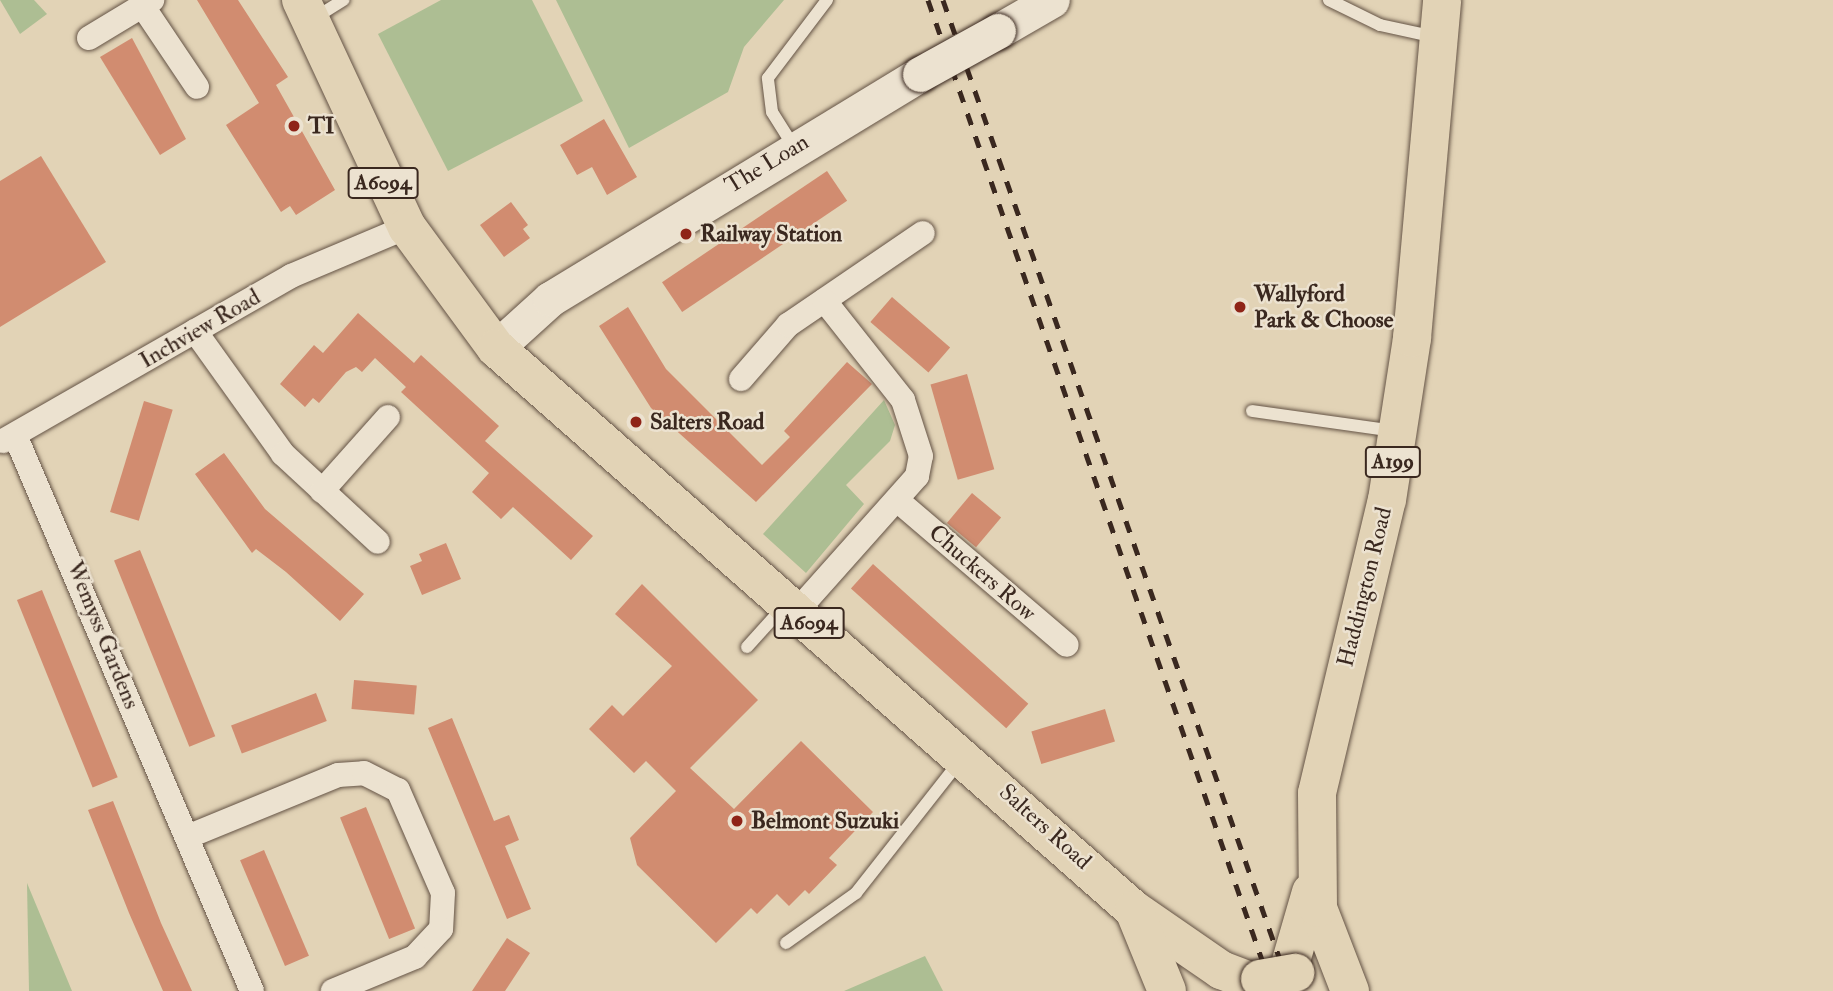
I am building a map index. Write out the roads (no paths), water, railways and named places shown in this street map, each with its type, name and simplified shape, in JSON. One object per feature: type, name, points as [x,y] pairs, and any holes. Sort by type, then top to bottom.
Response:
[{"type":"main road","name":"Haddington Road","points":[[1350,991],[1335,964],[1314,880],[1324,755],[1375,557],[1398,431],[1412,338],[1435,38],[1442,0]]},
{"type":"main road","name":"Salters Road","points":[[318,7],[407,227],[496,348],[791,608],[964,756],[1134,910],[1222,970],[1343,991]]},
{"type":"main road","name":"Haddington Road","points":[[1269,977],[1314,880]]},
{"type":"main road","name":"Salters Road","points":[[1134,910],[1167,991]]},
{"type":"street","name":"The Loan","points":[[496,348],[550,299],[794,147],[1052,0]]},
{"type":"street","points":[[89,38],[148,4],[197,87]]},
{"type":"street","name":"Inchview Road","points":[[8,439],[292,276],[407,227]]},
{"type":"street","points":[[741,379],[788,325],[923,233]]},
{"type":"street","points":[[791,608],[897,500],[917,476],[921,456],[903,400],[824,300]]},
{"type":"street","points":[[195,331],[283,454],[377,542]]},
{"type":"street","points":[[322,491],[388,418]]},
{"type":"street","name":"Wemyss Gardens","points":[[8,439],[187,837],[253,991]]},
{"type":"street","name":"Chuckers Row","points":[[897,500],[1067,645]]},
{"type":"street","points":[[187,837],[338,775],[364,773],[398,790],[443,893],[441,929],[415,957],[333,991]]},
{"type":"lane","points":[[794,147],[772,112],[768,78],[827,0]]},
{"type":"lane","points":[[1329,0],[1380,25],[1435,38]]},
{"type":"lane","points":[[1252,411],[1398,431]]},
{"type":"lane","points":[[747,647],[791,608]]},
{"type":"lane","points":[[786,943],[856,893],[964,756]]},
{"type":"railway","points":[[928,0],[1273,991]]},
{"type":"railway","points":[[943,0],[1291,991]]},
{"type":"place","name":"TI","points":[[294,126]]},
{"type":"place","name":"Railway Station","points":[[686,234]]},
{"type":"place","name":"Wallyford Park & Choose","points":[[1240,307]]},
{"type":"place","name":"Salters Road","points":[[636,422]]},
{"type":"place","name":"Belmont Suzuki","points":[[737,821]]}]
